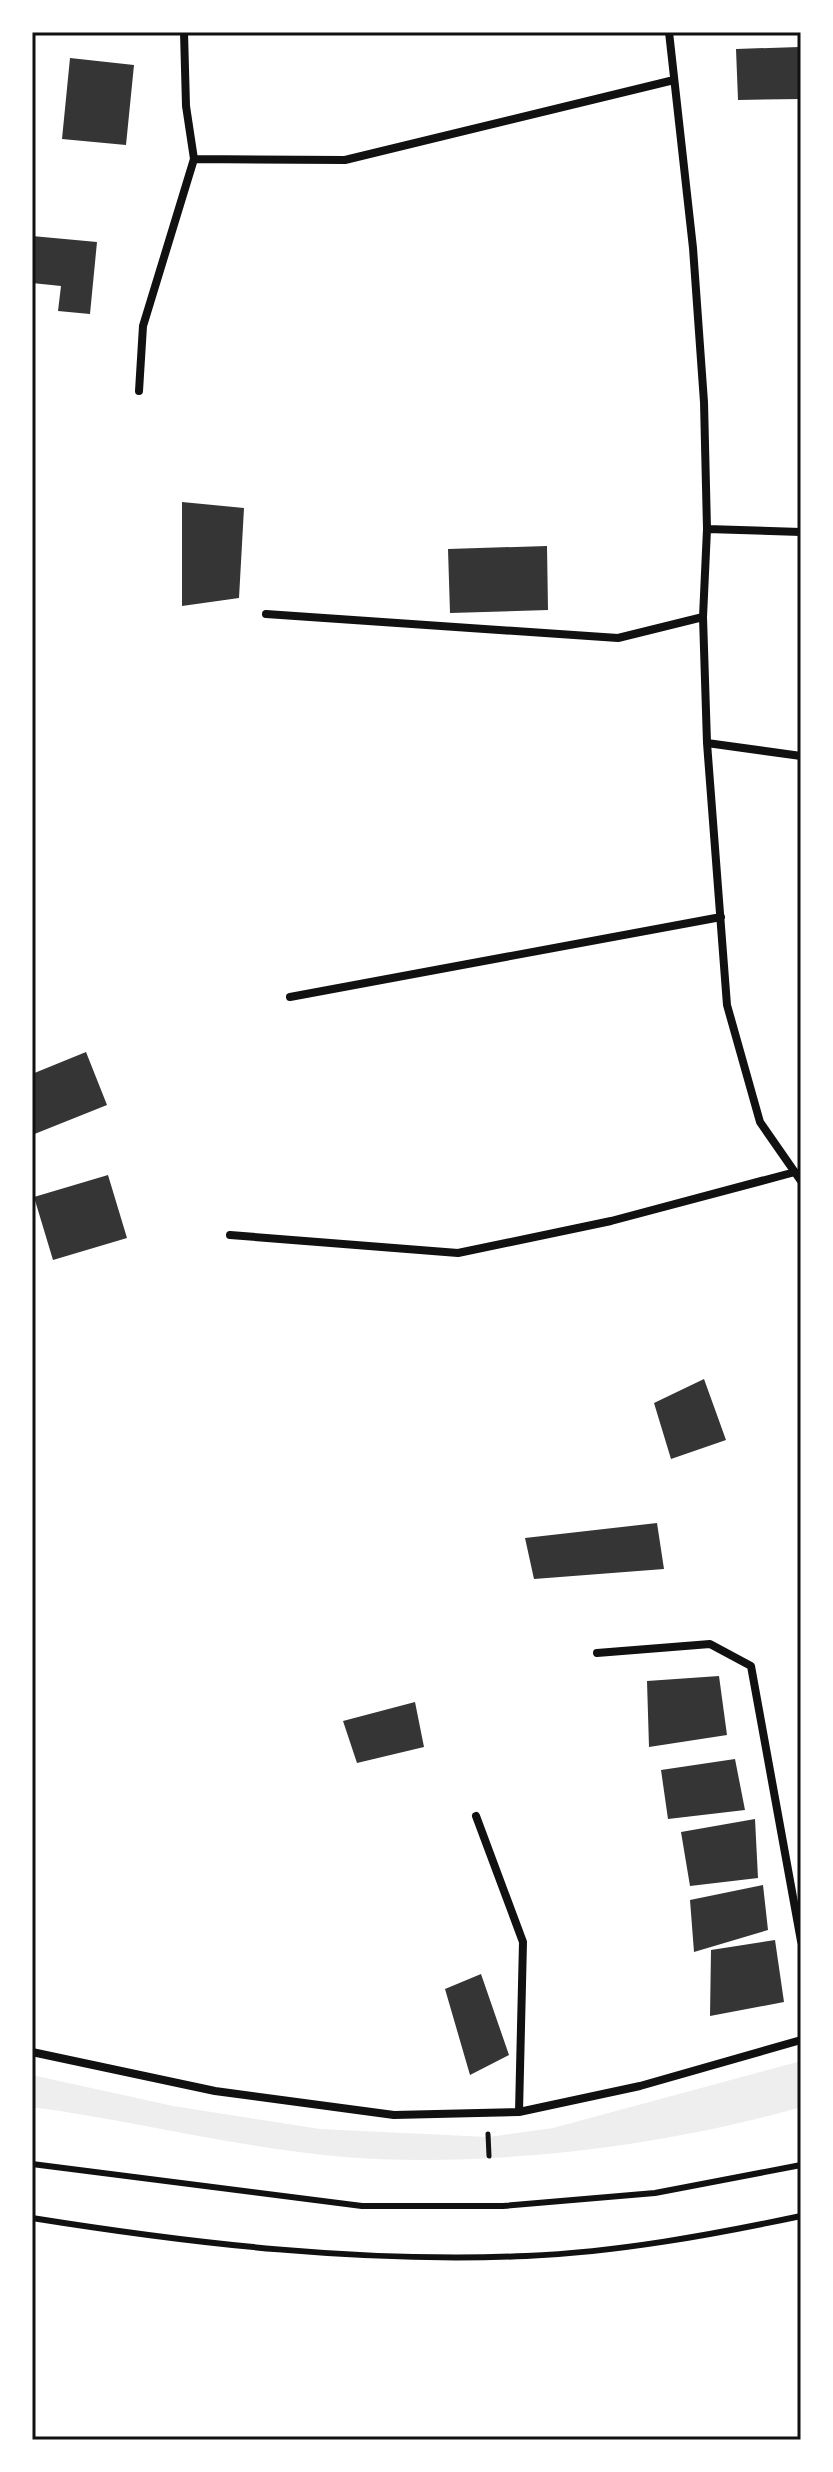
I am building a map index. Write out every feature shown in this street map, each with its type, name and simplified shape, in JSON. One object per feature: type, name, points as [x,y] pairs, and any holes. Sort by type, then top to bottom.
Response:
[{"type":"street","points":[[139,391],[143,326],[194,159],[186,106],[184,32]]},
{"type":"street","points":[[669,32],[695,276],[704,402],[707,529],[703,617],[707,743],[727,1005],[760,1122],[801,1181]]},
{"type":"street","points":[[194,159],[345,160],[674,80]]},
{"type":"street","points":[[707,529],[801,532]]},
{"type":"street","points":[[266,614],[618,638],[703,617]]},
{"type":"street","points":[[707,743],[801,756]]},
{"type":"street","points":[[290,997],[721,917]]},
{"type":"street","points":[[230,1235],[458,1253],[611,1221],[795,1172]]},
{"type":"street","points":[[597,1653],[710,1644],[751,1666],[801,1941]]},
{"type":"street","points":[[476,1816],[523,1942],[519,2112]]},
{"type":"street","points":[[32,2052],[215,2091],[394,2115],[519,2112],[640,2086],[801,2040]]},
{"type":"lane","points":[[32,2164],[362,2206],[471,2206],[655,2193],[801,2165]]},
{"type":"lane","points":[[32,2218],[127,2233],[276,2249],[384,2256],[527,2256],[700,2238],[801,2216]]},
{"type":"shaded area","points":[[801,2061],[801,2107],[691,2133],[515,2157],[399,2160],[305,2153],[32,2107],[32,2075],[173,2106],[320,2129],[488,2137],[553,2128]]},
{"type":"building","points":[[799,47],[801,99],[738,100],[736,49]]},
{"type":"building","points":[[70,58],[134,65],[126,145],[62,139]]},
{"type":"building","points":[[32,236],[97,242],[90,314],[58,311],[61,286],[32,283]]},
{"type":"building","points":[[182,502],[244,508],[239,598],[182,606]]},
{"type":"building","points":[[547,546],[548,610],[450,613],[448,549]]},
{"type":"building","points":[[86,1052],[107,1105],[32,1135],[32,1074]]},
{"type":"building","points":[[108,1175],[127,1238],[53,1260],[34,1197]]},
{"type":"building","points":[[704,1379],[726,1440],[671,1459],[654,1403]]},
{"type":"building","points":[[657,1523],[664,1569],[534,1579],[525,1538]]},
{"type":"building","points":[[719,1676],[727,1735],[649,1747],[647,1681]]},
{"type":"building","points":[[415,1702],[424,1747],[357,1763],[343,1721]]},
{"type":"building","points":[[735,1759],[745,1810],[668,1819],[661,1770]]},
{"type":"building","points":[[755,1819],[758,1878],[690,1886],[681,1832]]},
{"type":"building","points":[[763,1885],[768,1930],[694,1952],[690,1900]]},
{"type":"building","points":[[775,1940],[784,2002],[710,2016],[711,1950]]},
{"type":"building","points":[[481,1974],[509,2055],[470,2075],[445,1989]]}]
